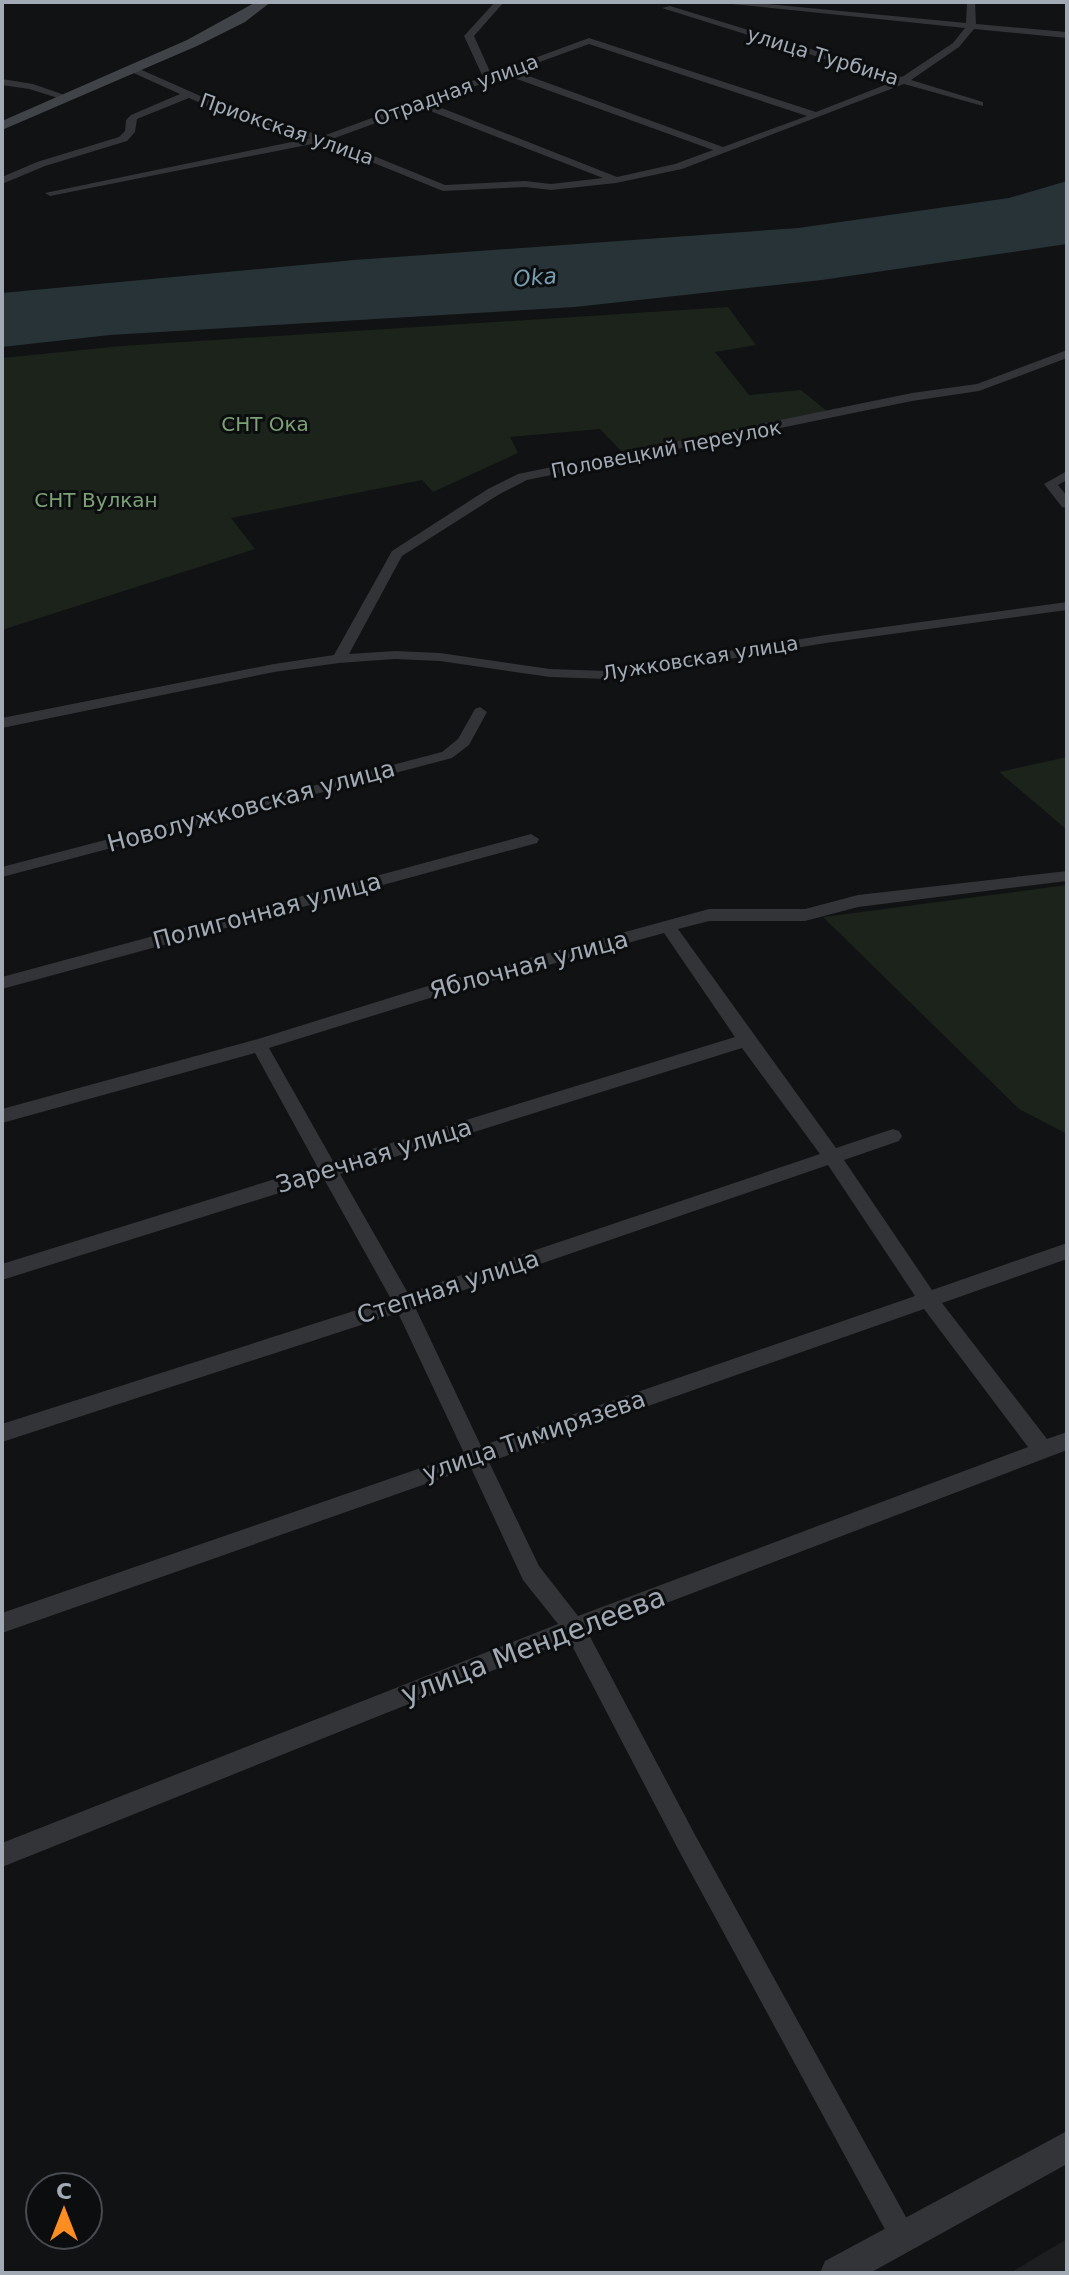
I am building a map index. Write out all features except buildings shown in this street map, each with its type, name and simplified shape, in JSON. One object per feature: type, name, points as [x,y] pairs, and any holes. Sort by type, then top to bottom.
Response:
[{"type":"main road","points":[[2,126],[240,19],[265,2]]},
{"type":"street","points":[[488,77],[469,36],[500,2]]},
{"type":"street","name":"улица Турбина","points":[[678,2],[667,8],[980,104]]},
{"type":"street","points":[[717,2],[1067,35]]},
{"type":"street","points":[[420,103],[616,180],[678,167],[903,81],[956,45],[971,27],[971,2]]},
{"type":"street","name":"Отрадная улица","points":[[50,193],[323,139],[589,41],[814,115]]},
{"type":"street","name":"Приокская улица","points":[[132,69],[220,108],[323,139],[443,188],[525,184],[551,187],[616,180]]},
{"type":"street","points":[[505,71],[724,151]]},
{"type":"street","points":[[2,82],[30,86],[68,98]]},
{"type":"street","points":[[2,181],[41,164],[123,139],[130,132],[134,117],[189,94]]},
{"type":"street","name":"Половецкий переулок","points":[[339,659],[397,554],[493,492],[523,477],[912,397],[979,387],[1067,354]]},
{"type":"street","points":[[1067,475],[1050,484],[1067,504]]},
{"type":"street","name":"Лужковская улица","points":[[2,723],[274,668],[339,659],[395,655],[440,657],[550,673],[606,675],[826,639],[1067,606]]},
{"type":"street","name":"Новолужковская улица","points":[[2,872],[447,755],[464,742],[480,712]]},
{"type":"street","name":"Полигонная улица","points":[[2,983],[531,839]]},
{"type":"street","name":"Яблочная улица","points":[[2,1116],[259,1045],[431,991],[709,915],[805,915],[858,901],[1067,876]]},
{"type":"street","points":[[668,927],[833,1158],[928,1299],[1043,1450]]},
{"type":"street","name":"Заречная улица","points":[[2,1272],[746,1040]]},
{"type":"street","points":[[259,1045],[403,1303],[531,1573],[574,1628],[686,1841],[903,2237]]},
{"type":"street","name":"Степная улица","points":[[2,1433],[403,1303],[893,1136]]},
{"type":"street","name":"улица Тимирязева","points":[[2,1623],[1067,1251]]},
{"type":"street","name":"улица Менделеева","points":[[2,1855],[574,1628],[1067,1441]]},
{"type":"street","points":[[837,2273],[1067,2147]]},
{"type":"shaded area","points":[[1067,2239],[1067,2273],[1010,2273],[1045,2252]]},
{"type":"green space","name":"СНТ Ока","points":[[728,307],[756,345],[715,352],[749,395],[801,390],[828,412],[622,452],[600,429],[510,437],[518,453],[433,492],[422,480],[231,518],[255,549],[2,630],[2,358],[121,346]]},
{"type":"green space","points":[[1067,757],[1067,830],[999,772]]},
{"type":"green space","points":[[1067,885],[1067,1134],[1019,1109],[823,917]]},
{"type":"water","name":"Oka","points":[[1067,181],[1067,244],[822,280],[575,307],[110,335],[2,347],[2,293],[354,260],[798,228],[1009,198]]},
{"type":"park label","name":"СНТ Вулкан","points":[[96,500]]}]
